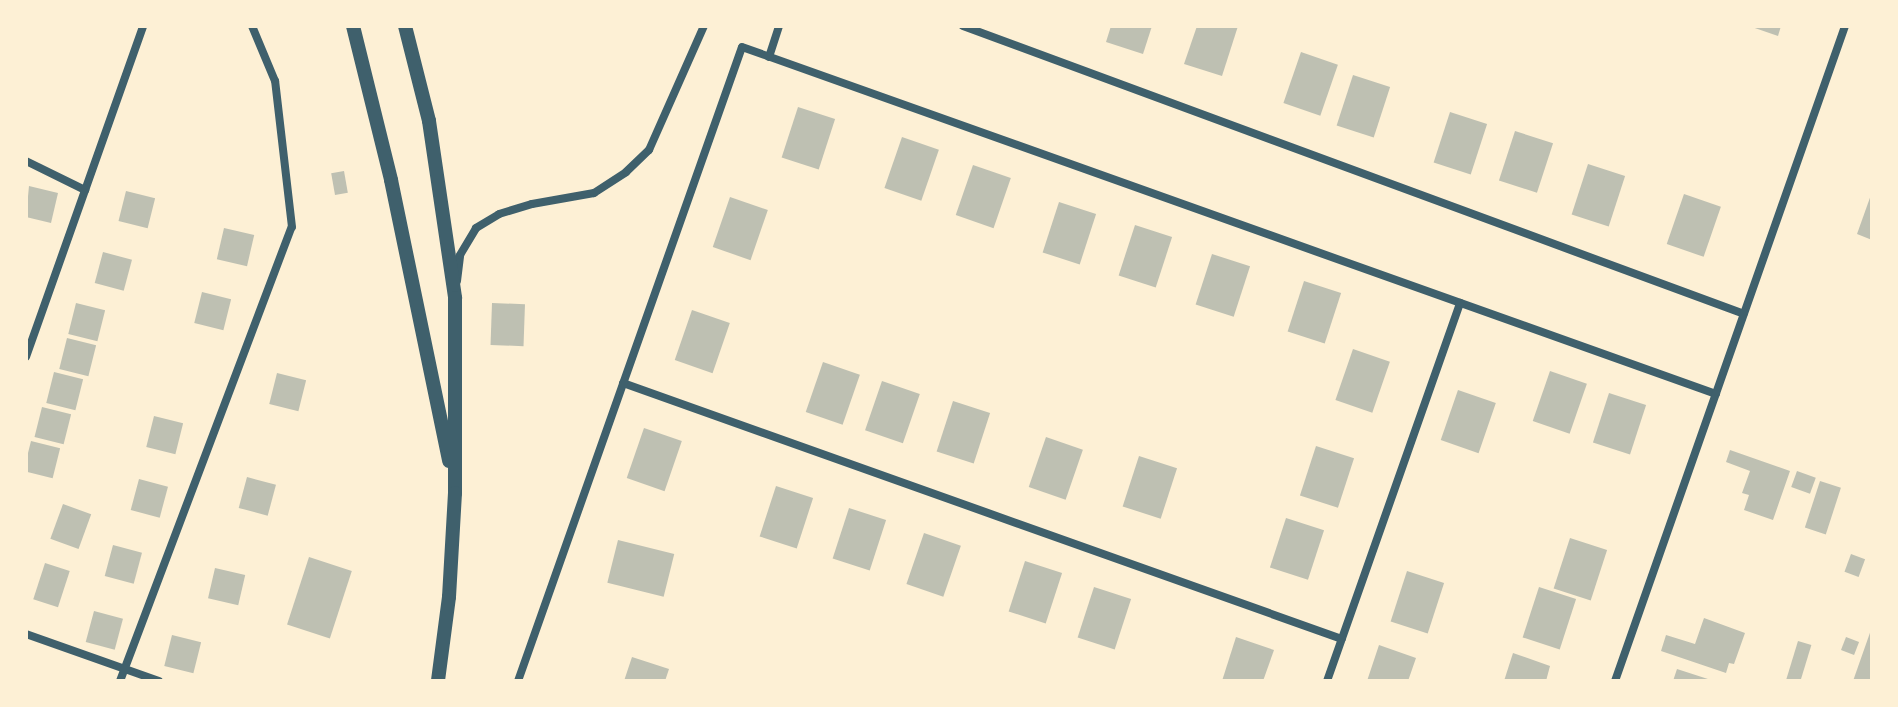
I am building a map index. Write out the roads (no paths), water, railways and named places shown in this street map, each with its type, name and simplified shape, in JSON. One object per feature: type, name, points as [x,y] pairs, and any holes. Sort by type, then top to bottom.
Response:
[{"type":"street","points":[[26,357],[143,26]]},
{"type":"street","points":[[120,681],[292,227],[275,81],[252,26]]},
{"type":"street","points":[[353,26],[391,180],[455,493]]},
{"type":"street","points":[[405,26],[429,121],[455,298]]},
{"type":"street","points":[[438,681],[449,597],[455,493],[455,298],[460,255],[476,228],[499,214],[532,204],[594,193],[626,172],[649,150],[704,26]]},
{"type":"street","points":[[769,57],[779,26]]},
{"type":"street","points":[[1615,681],[1845,26]]},
{"type":"street","points":[[968,27],[1744,314]]},
{"type":"street","points":[[518,681],[742,47],[1716,394]]},
{"type":"street","points":[[26,161],[85,190]]},
{"type":"street","points":[[1327,681],[1460,303]]},
{"type":"street","points":[[623,383],[1342,639]]},
{"type":"street","points":[[26,634],[159,681]]}]
